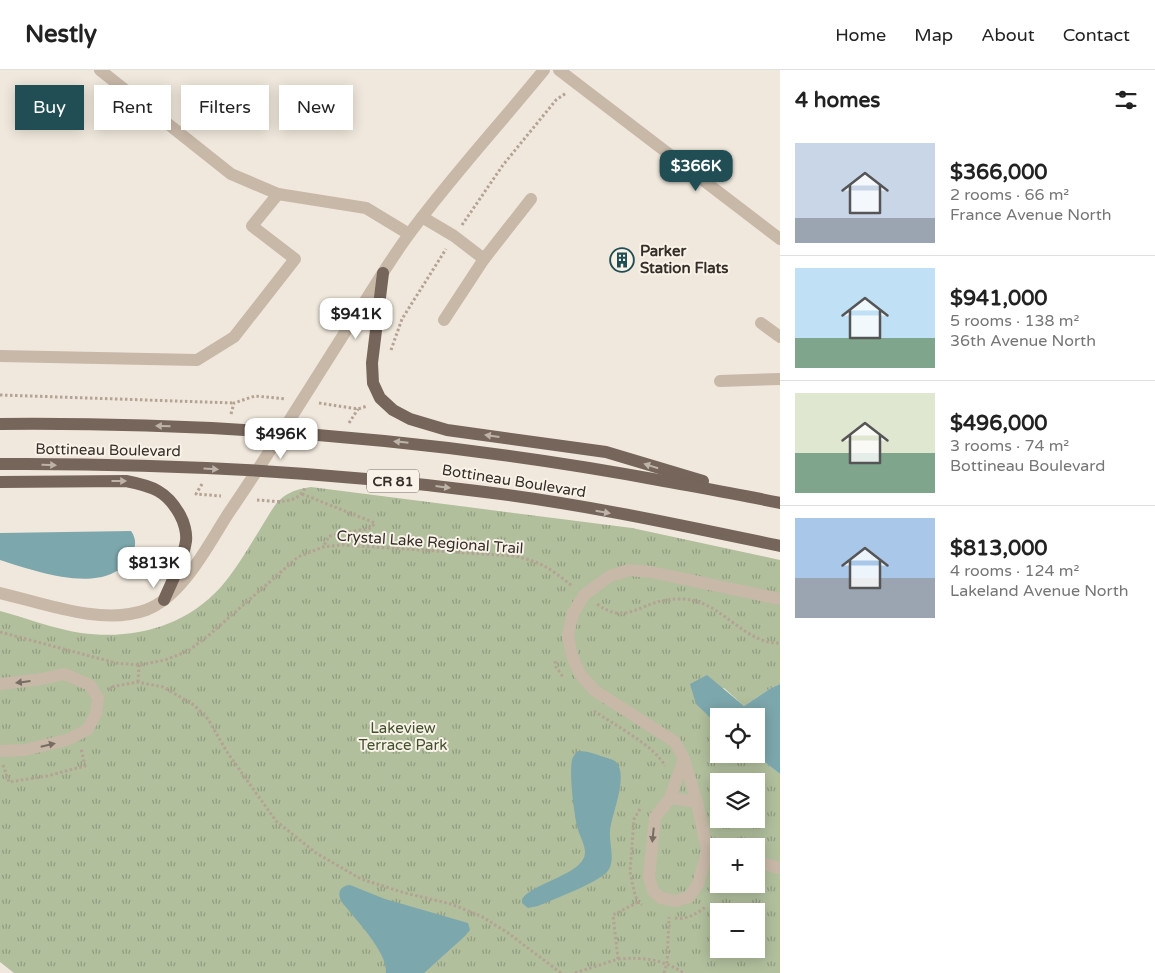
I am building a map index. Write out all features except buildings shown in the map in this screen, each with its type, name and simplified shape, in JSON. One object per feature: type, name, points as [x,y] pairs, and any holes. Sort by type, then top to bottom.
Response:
[{"type":"main road","points":[[383,272],[372,363],[373,383],[380,398],[393,410],[410,419],[447,430],[606,452],[765,500]]},
{"type":"main road","name":"Bottineau Boulevard","points":[[0,424],[164,426],[341,436],[478,451],[588,467],[780,504]]},
{"type":"main road","name":"Bottineau Boulevard","points":[[0,464],[160,466],[257,472],[301,472],[386,480],[479,491],[650,520],[780,546]]},
{"type":"main road","points":[[0,482],[126,481],[145,484],[159,490],[174,503],[183,520],[186,539],[182,558],[164,600]]},
{"type":"street","points":[[100,70],[231,174],[278,194],[366,208],[409,234]]},
{"type":"street","points":[[0,593],[73,611],[101,615],[122,614],[146,610],[164,600],[182,583],[257,472],[409,234],[544,70]]},
{"type":"street","points":[[559,70],[780,239]]},
{"type":"street","points":[[0,356],[197,360],[234,337],[295,259],[252,226],[278,194]]},
{"type":"street","points":[[444,320],[484,259],[530,199]]},
{"type":"street","points":[[422,217],[454,236],[484,259]]},
{"type":"street","points":[[761,322],[780,337]]},
{"type":"street","points":[[720,381],[780,379]]},
{"type":"street","points":[[710,843],[684,759],[675,742],[594,690],[580,674],[572,656],[568,635],[573,613],[584,595],[610,576],[629,570],[650,572],[780,599]]},
{"type":"street","points":[[0,684],[42,679],[64,674],[90,684],[98,698],[96,714],[87,730],[67,740],[24,750],[0,751]]},
{"type":"street","points":[[684,759],[670,798],[655,817],[649,877],[653,891],[661,898],[676,901],[688,897],[698,884],[710,858]]},
{"type":"street","points":[[670,798],[696,802]]},
{"type":"street","points":[[765,864],[780,868]]},
{"type":"path","points":[[0,395],[234,403]]},
{"type":"path","points":[[358,408],[371,405]]},
{"type":"path","points":[[302,494],[375,522],[370,528],[329,536],[323,547]]},
{"type":"path","name":"Crystal Lake Regional Trail","points":[[0,632],[116,663],[139,664],[166,660],[188,651],[216,630],[298,557],[323,547],[343,545],[514,556],[534,560],[550,568],[604,609],[619,614],[632,612],[656,602],[690,599],[703,602],[763,641],[780,643]]},
{"type":"path","points":[[566,592],[570,584]]},
{"type":"path","points":[[555,659],[556,667],[566,682]]},
{"type":"path","points":[[138,682],[139,664]]},
{"type":"path","points":[[111,696],[110,687],[138,682],[163,687],[194,705],[208,719],[226,752],[276,821],[316,853],[361,879],[405,893],[451,904],[481,916],[508,933],[561,973]]},
{"type":"path","points":[[586,706],[653,751],[662,760],[668,772]]},
{"type":"path","points":[[0,758],[9,782],[19,781],[85,766],[81,748],[88,744]]},
{"type":"path","points":[[647,803],[639,810],[634,819],[630,872],[638,902],[648,909]]},
{"type":"path","points":[[618,959],[613,915],[638,902],[653,891]]},
{"type":"path","points":[[661,915],[683,919],[707,906]]},
{"type":"path","points":[[664,973],[667,963],[668,917]]},
{"type":"path","points":[[575,973],[618,959],[636,958],[667,963],[684,973]]},
{"type":"green space","name":"Lakeview Terrace Park","points":[[311,487],[632,528],[780,560],[780,684],[744,706],[724,688],[697,704],[710,717],[710,763],[765,762],[780,774],[780,973],[14,973],[0,962],[0,611],[61,629],[100,635],[138,632],[174,621],[206,601],[220,588],[241,560],[274,507],[291,492]]},
{"type":"water","points":[[131,531],[135,543],[131,556],[120,569],[106,576],[89,579],[70,578],[51,575],[0,560],[0,533]]},
{"type":"water","points":[[707,675],[744,706],[780,684],[780,774],[765,762],[765,708],[710,708],[710,717],[696,704],[690,684]]},
{"type":"water","points":[[578,751],[615,761],[619,767],[621,775],[620,785],[610,831],[612,858],[610,868],[602,876],[585,886],[538,906],[528,908],[522,903],[522,899],[528,893],[569,872],[583,860],[585,849],[577,826],[571,783],[572,760]]},
{"type":"water","points":[[350,885],[385,899],[468,923],[470,930],[424,973],[386,973],[382,955],[376,945],[341,901],[340,890]]},
{"type":"place","name":"Parker Station Flats","points":[[622,260]]}]
